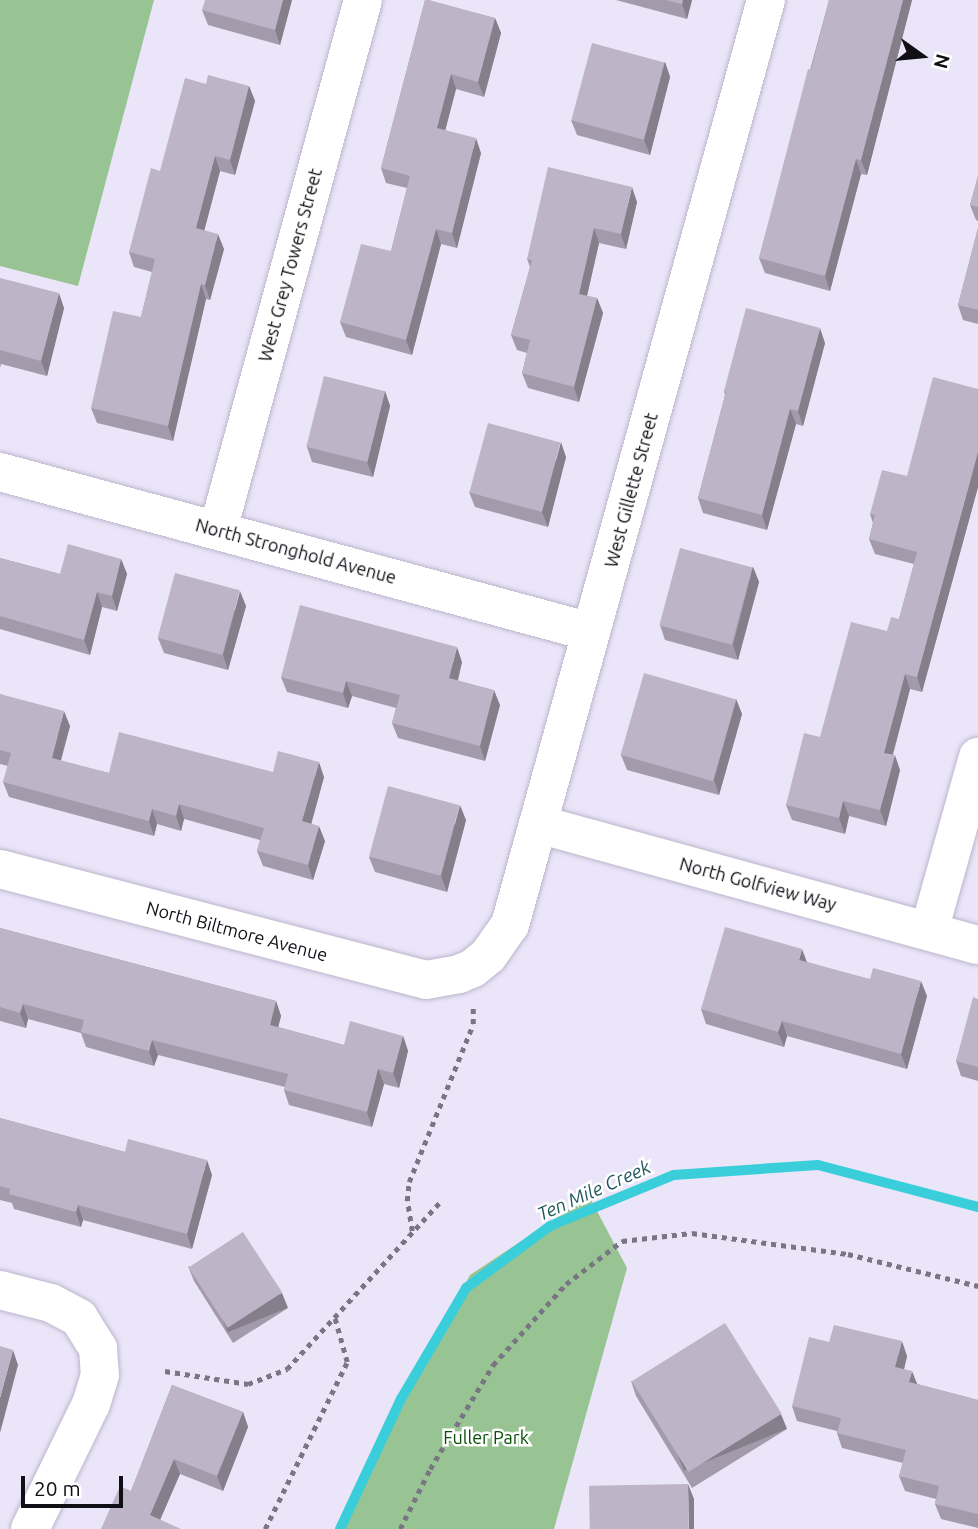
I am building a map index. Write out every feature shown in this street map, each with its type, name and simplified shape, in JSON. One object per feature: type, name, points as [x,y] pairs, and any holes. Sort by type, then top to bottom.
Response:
[{"type":"street","name":"West Grey Towers Street","points":[[218,530],[363,0]]},
{"type":"street","name":"West Gillette Street","points":[[473,968],[488,956],[510,925],[766,0]]},
{"type":"street","name":"North Stronghold Avenue","points":[[0,472],[591,632]]},
{"type":"street","points":[[929,931],[978,757]]},
{"type":"street","name":"North Golfview Way","points":[[538,824],[978,944]]},
{"type":"street","name":"North Biltmore Avenue","points":[[0,869],[426,980],[473,968]]},
{"type":"street","points":[[0,1290],[51,1303],[79,1318],[98,1348],[100,1375],[91,1404],[30,1529]]},
{"type":"path","points":[[413,1232],[407,1201],[409,1182],[473,1024],[473,968]]},
{"type":"path","points":[[165,1371],[248,1384],[287,1368],[442,1200]]},
{"type":"path","points":[[400,1529],[430,1469],[493,1365],[566,1284],[622,1241],[692,1233],[848,1254],[978,1286]]},
{"type":"path","points":[[265,1529],[347,1362],[334,1319]]},
{"type":"green space","points":[[0,0],[154,0],[78,286],[0,266]]},
{"type":"green space","name":"Fuller Park","points":[[589,1196],[627,1268],[554,1529],[337,1529],[470,1275]]},
{"type":"building","points":[[205,0],[283,0],[275,30],[202,10]]},
{"type":"building","points":[[425,0],[495,18],[478,82],[451,74],[437,128],[476,138],[452,233],[436,229],[406,340],[340,322],[361,244],[391,251],[410,176],[381,168]]},
{"type":"building","points":[[666,0],[683,0],[682,4]]},
{"type":"building","points":[[829,0],[903,0],[861,160],[856,159],[825,276],[759,258],[808,69],[811,70]]},
{"type":"building","points":[[592,43],[664,62],[644,140],[571,120]]},
{"type":"building","points":[[208,75],[249,86],[230,160],[215,156],[196,228],[218,234],[205,285],[201,284],[168,426],[91,408],[113,311],[141,317],[155,259],[129,252],[151,168],[160,171],[185,78],[206,84]]},
{"type":"building","points":[[548,167],[632,187],[621,234],[594,228],[579,294],[597,298],[574,387],[522,373],[530,340],[511,335],[532,260],[527,259]]},
{"type":"building","points":[[978,176],[978,207],[970,205]]},
{"type":"building","points":[[978,228],[978,310],[958,305]]},
{"type":"building","points":[[0,278],[59,293],[41,361],[0,350]]},
{"type":"building","points":[[746,308],[820,328],[798,411],[790,409],[762,515],[698,498]]},
{"type":"building","points":[[324,376],[385,391],[367,462],[306,447]]},
{"type":"building","points":[[933,377],[978,389],[978,452],[917,677],[905,674],[884,753],[895,755],[880,810],[843,801],[839,818],[786,805],[804,733],[820,737],[851,622],[887,631],[891,617],[899,619],[917,552],[869,539],[875,515],[870,514],[882,470],[907,476]]},
{"type":"building","points":[[488,423],[560,442],[542,512],[469,493]]},
{"type":"building","points":[[68,544],[121,559],[112,596],[97,592],[84,640],[0,616],[0,558],[60,574]]},
{"type":"building","points":[[680,548],[752,567],[732,645],[659,625]]},
{"type":"building","points":[[175,573],[240,590],[222,655],[158,638]]},
{"type":"building","points":[[300,605],[457,647],[449,678],[494,690],[480,746],[392,723],[400,695],[346,681],[343,693],[281,677]]},
{"type":"building","points":[[644,673],[736,699],[713,781],[621,755]]},
{"type":"building","points":[[0,694],[64,711],[52,758],[109,773],[119,732],[273,772],[278,751],[319,762],[302,821],[319,826],[308,865],[257,851],[264,828],[179,804],[176,816],[152,809],[149,821],[3,782],[11,753],[0,750]]},
{"type":"building","points":[[388,786],[459,805],[441,876],[369,857]]},
{"type":"building","points":[[725,927],[802,949],[799,960],[870,979],[873,968],[921,981],[901,1054],[782,1021],[778,1032],[701,1009]]},
{"type":"building","points":[[0,928],[276,1001],[270,1025],[344,1045],[350,1021],[403,1036],[393,1073],[378,1069],[367,1112],[284,1090],[288,1074],[152,1040],[149,1051],[81,1032],[84,1020],[23,1004],[20,1013],[0,1007]]},
{"type":"building","points":[[973,997],[978,999],[978,1067],[956,1061]]},
{"type":"building","points":[[0,1118],[125,1152],[128,1139],[207,1160],[187,1234],[78,1205],[76,1212],[9,1194],[10,1189],[0,1186]]},
{"type":"building","points":[[243,1232],[282,1292],[228,1328],[188,1267]]},
{"type":"building","points":[[725,1323],[782,1414],[688,1472],[632,1381]]},
{"type":"building","points":[[834,1325],[902,1341],[895,1367],[912,1371],[909,1382],[978,1400],[978,1514],[935,1504],[939,1486],[899,1476],[906,1450],[837,1433],[841,1418],[792,1406],[809,1337],[829,1342]]},
{"type":"building","points":[[0,1346],[13,1350],[0,1398]]},
{"type":"building","points":[[172,1385],[243,1412],[217,1476],[174,1459],[150,1515],[181,1529],[101,1529],[120,1486],[131,1491]]},
{"type":"building","points":[[688,1484],[689,1529],[590,1529],[589,1486]]},
{"type":"waterway","name":"Ten Mile Creek","points":[[340,1529],[401,1399],[466,1288],[550,1226],[674,1175],[818,1165],[978,1207]]}]
